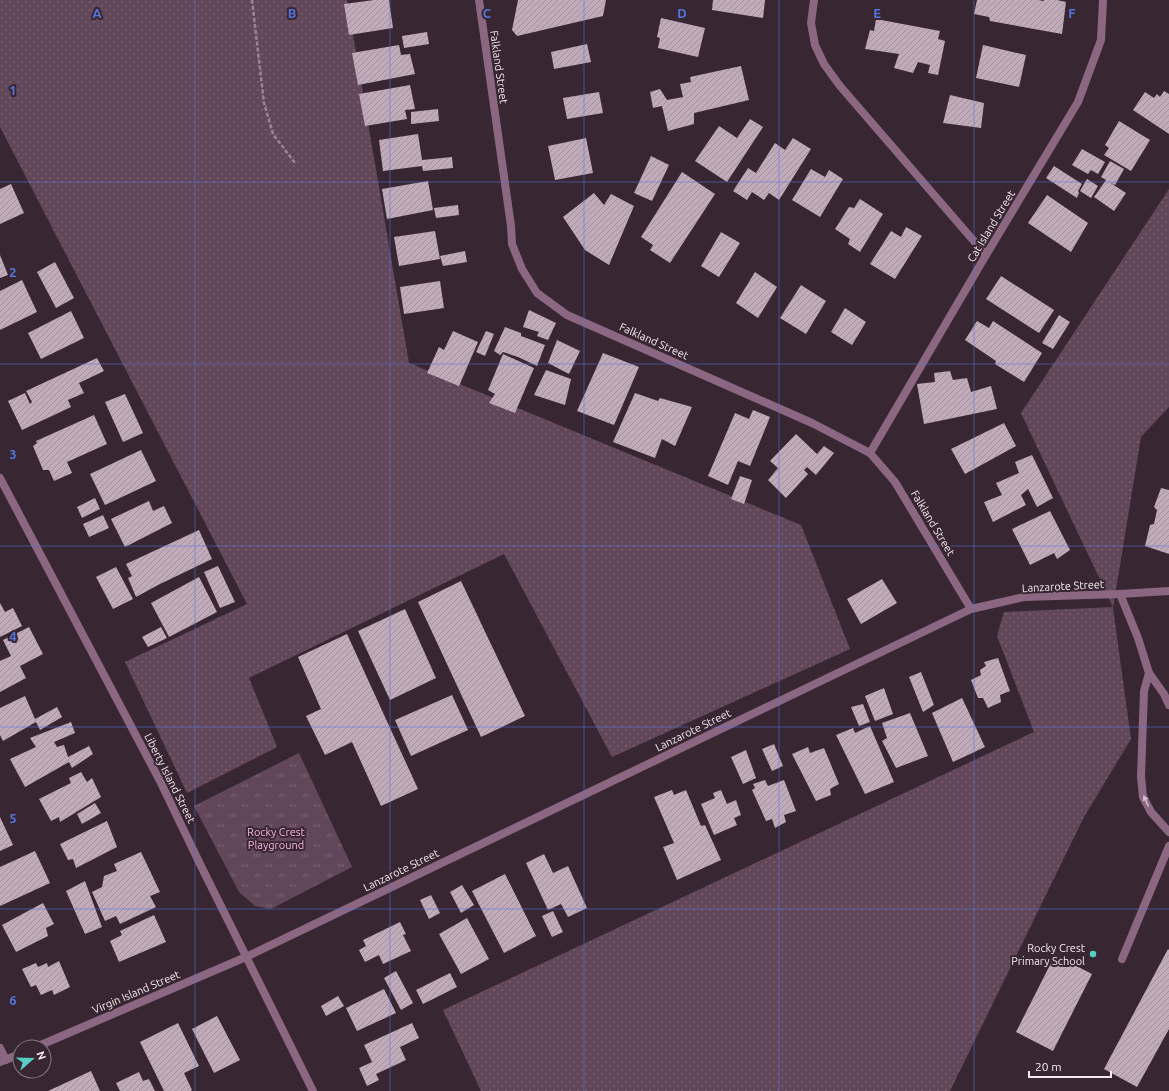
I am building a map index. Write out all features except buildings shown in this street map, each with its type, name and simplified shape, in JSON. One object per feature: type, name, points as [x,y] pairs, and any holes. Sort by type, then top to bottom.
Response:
[{"type":"street","name":"Falkland Street","points":[[479,0],[511,226],[512,244],[522,269],[537,293],[566,315],[812,423],[870,453],[895,482],[971,609]]},
{"type":"street","points":[[814,0],[811,23],[815,45],[824,64],[840,86],[986,255]]},
{"type":"street","name":"Cat Island Street","points":[[870,453],[1078,102],[1101,40],[1103,0]]},
{"type":"street","name":"Liberty Island Street","points":[[0,478],[161,783],[313,1091]]},
{"type":"street","name":"Lanzarote Street","points":[[246,957],[971,609],[1024,597],[1169,592]]},
{"type":"street","points":[[1120,594],[1138,638],[1149,674],[1164,694],[1169,705]]},
{"type":"street","points":[[1149,674],[1144,691],[1140,776],[1144,797],[1151,812],[1169,832]]},
{"type":"street","points":[[1122,959],[1169,846]]},
{"type":"street","name":"Virgin Island Street","points":[[52,1040],[246,957]]},
{"type":"street","points":[[0,1048],[3,1061]]},
{"type":"path","points":[[252,0],[264,102],[273,134],[294,163]]},
{"type":"green space","points":[[0,0],[347,0],[409,363],[801,525],[850,649],[612,757],[504,554],[249,678],[277,747],[187,793],[125,662],[247,604],[0,127]]},
{"type":"green space","points":[[1169,189],[1169,407],[1141,437],[1113,608],[1131,739],[1084,817],[950,1091],[481,1091],[443,1010],[1034,732],[997,636],[1004,612],[1113,607],[1021,413]]},
{"type":"green space","name":"Rocky Crest Playground","points":[[299,753],[352,867],[271,909],[255,906],[239,892],[194,806]]},
{"type":"place","name":"Rocky Crest Primary School","points":[[1093,954]]}]
